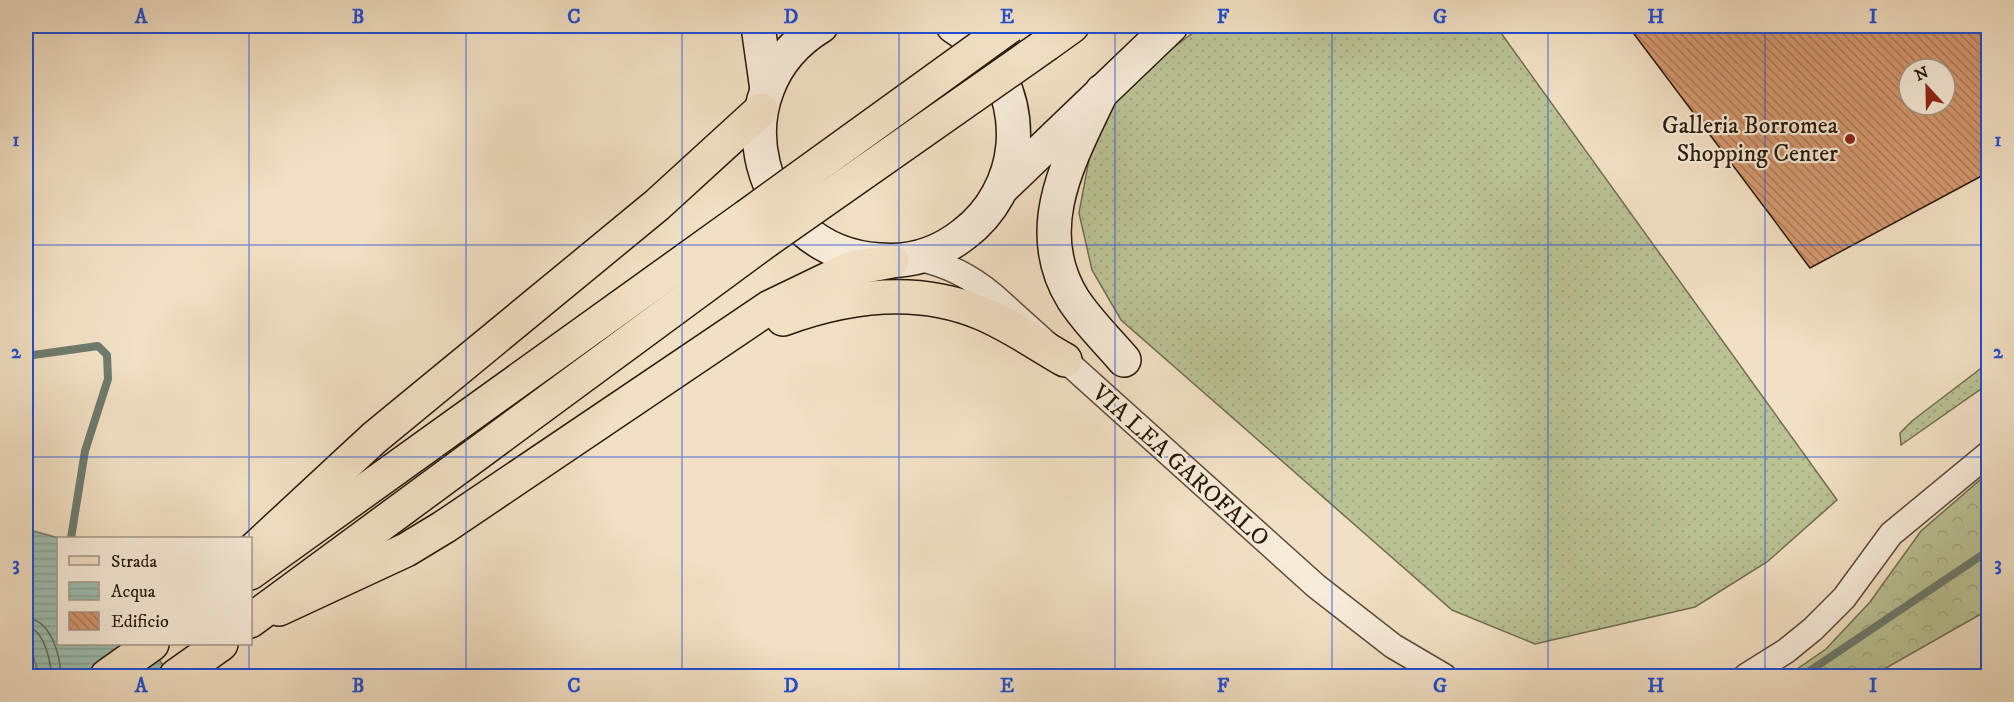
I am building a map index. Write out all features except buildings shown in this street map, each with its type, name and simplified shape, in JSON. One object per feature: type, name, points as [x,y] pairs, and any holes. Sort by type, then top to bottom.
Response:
[{"type":"main road","points":[[758,26],[764,100],[759,138],[762,162],[770,186],[782,207],[804,231],[831,249],[861,259],[905,260]]},
{"type":"main road","points":[[252,551],[374,438],[540,298],[657,205],[764,100],[777,69],[792,49],[821,26]]},
{"type":"main road","points":[[252,620],[757,229],[1010,26]]},
{"type":"main road","points":[[252,621],[406,550],[770,307],[849,269],[905,260],[937,251],[974,227],[1003,187],[1171,26]]},
{"type":"main road","points":[[967,32],[1003,82],[1012,108],[1014,131],[1012,154],[1003,187]]},
{"type":"main road","points":[[252,572],[757,229],[1059,35]]},
{"type":"main road","points":[[1102,91],[1062,178],[1054,222],[1055,248],[1061,276],[1074,301],[1124,360]]},
{"type":"main road","points":[[630,400],[750,332],[814,308],[872,297],[944,301],[980,312],[1065,360]]},
{"type":"main road","points":[[107,676],[151,645]]},
{"type":"main road","points":[[178,675],[220,645]]},
{"type":"street","name":"VIA LEA GAROFALO","points":[[905,260],[945,264],[969,276],[1316,586],[1393,646],[1444,676]]},
{"type":"street","points":[[1746,676],[1786,651],[1813,629],[1844,598],[1891,534],[1989,454]]},
{"type":"green space","points":[[1202,26],[1496,26],[1837,500],[1767,562],[1695,607],[1535,644],[1452,610],[1121,320],[1092,270],[1079,213],[1093,138],[1124,85]]},
{"type":"green space","points":[[1988,363],[1988,384],[1901,445],[1900,433],[1912,421]]},
{"type":"green space","points":[[1988,473],[1988,610],[1872,676],[1787,676],[1826,649],[1870,602],[1921,531]]},
{"type":"green space","points":[[26,631],[39,676],[26,676]]},
{"type":"water","points":[[26,529],[57,537],[57,645],[149,645],[171,676],[39,676],[26,631]]},
{"type":"waterway","points":[[26,356],[98,346],[107,355],[108,379],[85,451],[71,537]]},
{"type":"waterway","points":[[1802,676],[1988,551]]},
{"type":"place","name":"Galleria Borromea Shopping Center","points":[[1850,139]]}]
